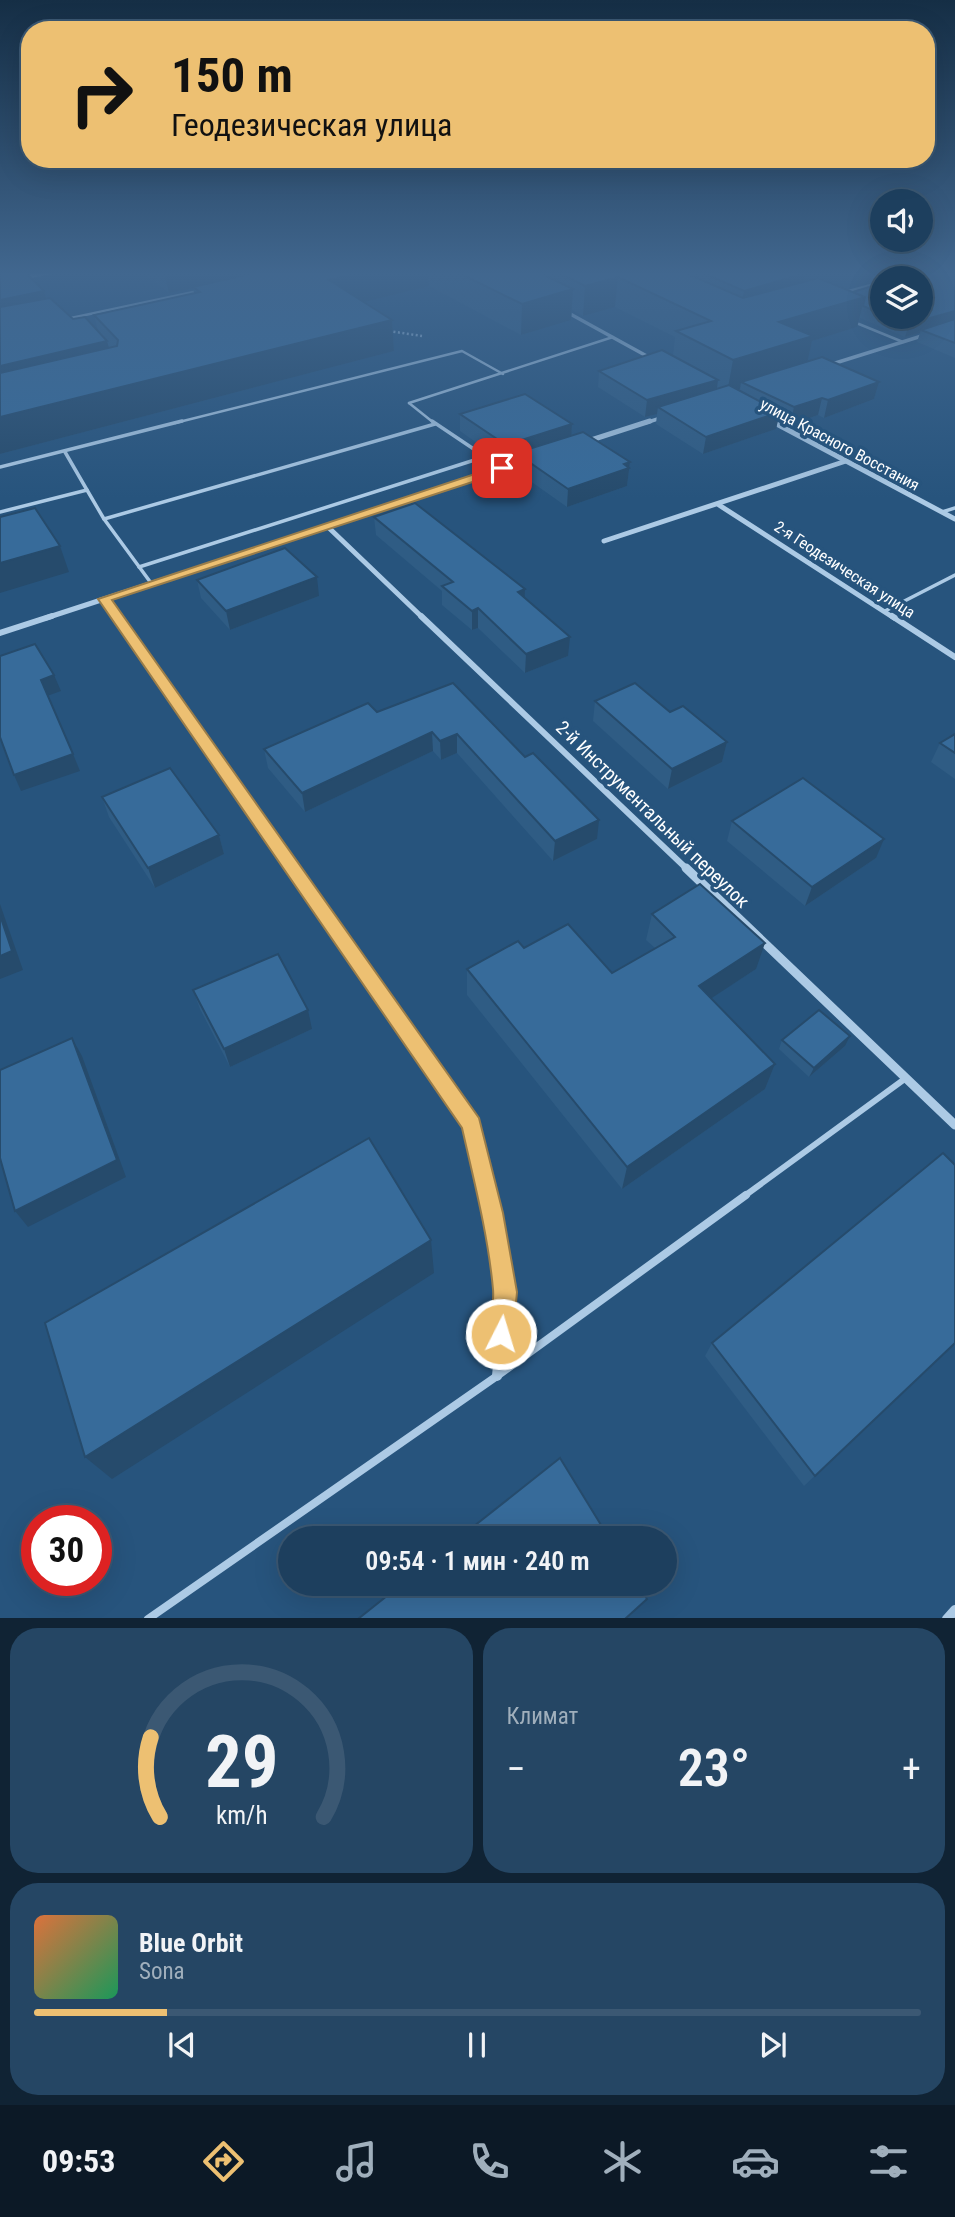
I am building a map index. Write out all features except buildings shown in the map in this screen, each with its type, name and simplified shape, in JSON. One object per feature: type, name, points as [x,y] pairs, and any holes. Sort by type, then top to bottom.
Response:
[{"type":"street","points":[[632,348],[658,362]]},
{"type":"street","points":[[827,366],[886,348]]},
{"type":"street","points":[[581,444],[673,415]]},
{"type":"street","name":"улица Красного Восстания","points":[[765,418],[955,519]]},
{"type":"street","points":[[0,633],[528,460]]},
{"type":"street","points":[[604,541],[846,461]]},
{"type":"street","name":"2-я Геодезическая улица","points":[[719,505],[955,657]]},
{"type":"street","name":"2-й Инструментальный переулок","points":[[328,527],[955,1125]]},
{"type":"street","points":[[105,599],[472,1125],[492,1213],[505,1292],[498,1376]]},
{"type":"lane","points":[[502,468],[435,425],[409,403],[582,348]]},
{"type":"lane","points":[[0,467],[462,351],[503,374]]},
{"type":"lane","points":[[104,519],[435,425]]},
{"type":"lane","points":[[65,452],[104,519],[151,583]]},
{"type":"lane","points":[[139,567],[484,457]]},
{"type":"lane","points":[[0,512],[87,490]]},
{"type":"lane","points":[[942,512],[955,508]]},
{"type":"lane","points":[[885,611],[955,575]]},
{"type":"lane","points":[[149,1618],[498,1376],[906,1078]]},
{"type":"route","points":[[501,1334],[505,1292],[492,1213],[472,1125],[105,599],[502,468]]}]
